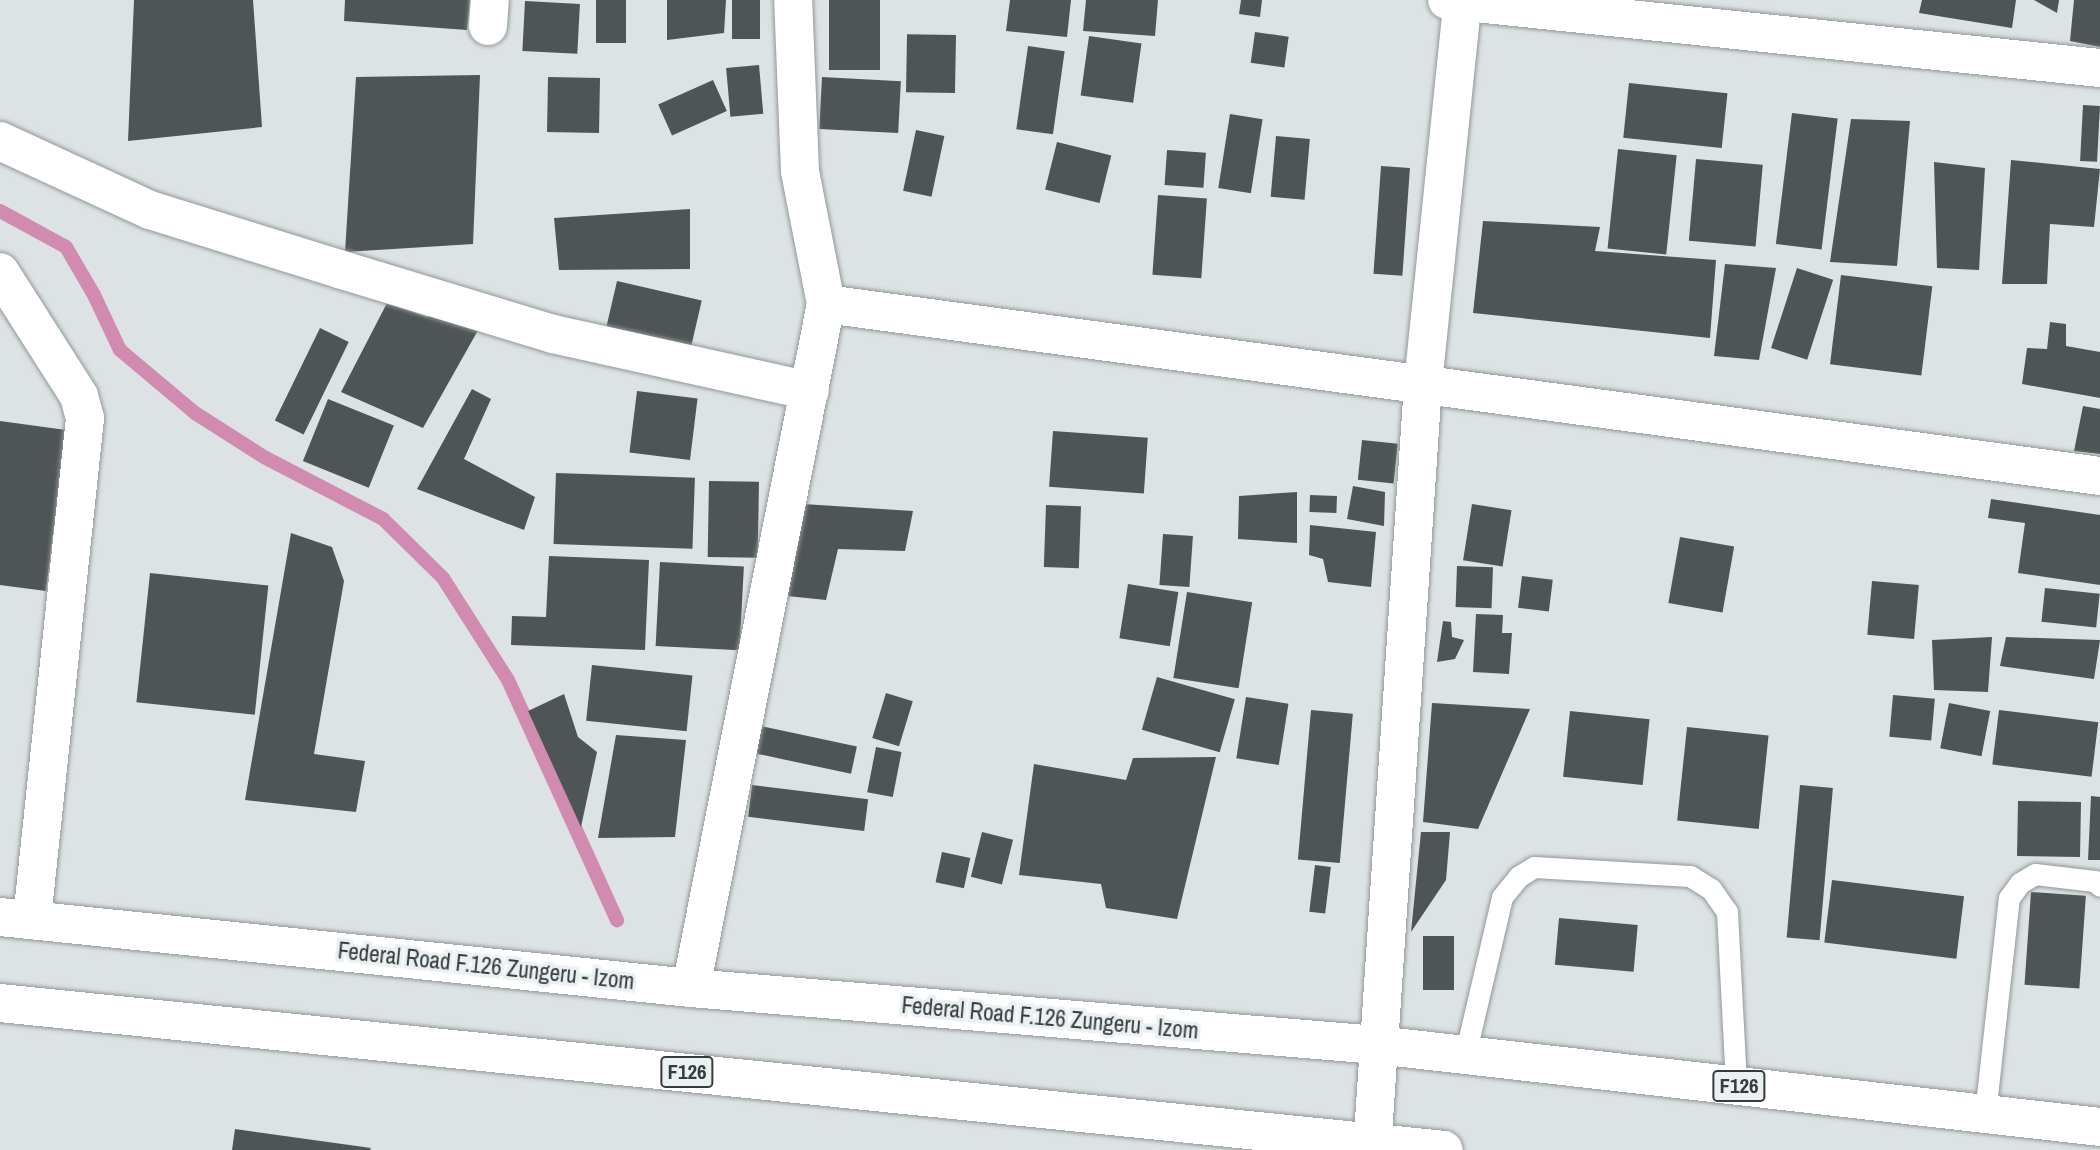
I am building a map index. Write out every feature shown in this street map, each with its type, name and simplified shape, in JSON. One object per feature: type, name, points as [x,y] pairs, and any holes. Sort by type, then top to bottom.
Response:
[{"type":"street","points":[[691,988],[827,304],[800,170],[793,0]]},
{"type":"street","points":[[1373,1146],[1377,1045],[1423,384],[1457,1],[2100,68]]},
{"type":"street","points":[[0,141],[149,210],[339,269],[553,334],[810,391]]},
{"type":"street","points":[[0,272],[79,396],[85,418],[16,918]]},
{"type":"street","points":[[827,304],[2100,476]]},
{"type":"street","name":"Federal Road F.126 Zungeru - Izom","points":[[16,918],[691,988],[1377,1045],[2100,1127]]},
{"type":"street","name":"F126","points":[[0,1003],[1373,1146],[1444,1150]]},
{"type":"lane","points":[[1465,1055],[1502,897],[1518,877],[1534,867],[1690,876],[1711,889],[1727,912],[1736,1085]]},
{"type":"lane","points":[[1985,1114],[2009,898],[2020,883],[2035,874],[2095,881],[2100,887]]},
{"type":"building","points":[[134,0],[253,0],[262,127],[128,141]]},
{"type":"building","points":[[345,0],[470,0],[467,30],[344,21]]},
{"type":"building","points":[[596,0],[626,0],[626,43],[596,43]]},
{"type":"building","points":[[667,0],[726,0],[724,33],[667,40]]},
{"type":"building","points":[[732,0],[760,0],[760,39],[732,39]]},
{"type":"building","points":[[829,0],[880,0],[880,70],[829,70]]},
{"type":"building","points":[[1010,0],[1071,0],[1067,37],[1006,31]]},
{"type":"building","points":[[1086,0],[1158,0],[1155,36],[1083,31]]},
{"type":"building","points":[[1241,0],[1262,0],[1260,17],[1239,14]]},
{"type":"building","points":[[1922,0],[2016,0],[2012,28],[1919,13]]},
{"type":"building","points":[[2034,0],[2059,0],[2057,13]]},
{"type":"building","points":[[2074,0],[2100,0],[2100,47],[2070,41]]},
{"type":"building","points":[[525,1],[580,4],[577,54],[522,51]]},
{"type":"building","points":[[1255,32],[1289,37],[1284,67],[1251,63]]},
{"type":"building","points":[[907,34],[956,35],[955,93],[906,92]]},
{"type":"building","points":[[1089,36],[1141,43],[1133,103],[1081,95]]},
{"type":"building","points":[[1028,46],[1065,51],[1053,134],[1016,129]]},
{"type":"building","points":[[759,65],[763,114],[730,117],[726,68]]},
{"type":"building","points":[[480,75],[473,244],[345,252],[356,77]]},
{"type":"building","points":[[548,77],[600,78],[599,133],[547,132]]},
{"type":"building","points":[[822,77],[901,81],[898,133],[819,129]]},
{"type":"building","points":[[713,80],[727,111],[672,135],[658,104]]},
{"type":"building","points":[[1629,83],[1727,93],[1722,148],[1623,138]]},
{"type":"building","points":[[2083,105],[2100,106],[2097,162],[2080,161]]},
{"type":"building","points":[[1792,113],[1838,119],[1822,250],[1776,244]]},
{"type":"building","points":[[1230,114],[1263,119],[1251,193],[1218,188]]},
{"type":"building","points":[[1851,119],[1910,121],[1897,266],[1830,262]]},
{"type":"building","points":[[916,130],[944,136],[931,197],[903,191]]},
{"type":"building","points":[[1276,136],[1310,139],[1305,200],[1271,197]]},
{"type":"building","points":[[1057,142],[1111,156],[1099,203],[1045,190]]},
{"type":"building","points":[[1618,149],[1677,155],[1666,255],[1608,248]]},
{"type":"building","points":[[1167,150],[1206,153],[1203,188],[1165,185]]},
{"type":"building","points":[[1696,159],[1763,165],[1756,247],[1689,241]]},
{"type":"building","points":[[2011,160],[2100,169],[2094,227],[2050,224],[2047,284],[2002,284]]},
{"type":"building","points":[[1934,162],[1985,168],[1979,270],[1937,268]]},
{"type":"building","points":[[1381,166],[1410,168],[1402,276],[1373,274]]},
{"type":"building","points":[[1158,195],[1207,198],[1201,278],[1152,275]]},
{"type":"building","points":[[690,209],[690,269],[559,270],[554,218]]},
{"type":"building","points":[[1483,221],[1600,227],[1595,251],[1716,260],[1710,338],[1473,313]]},
{"type":"building","points":[[1725,264],[1776,268],[1759,360],[1714,356]]},
{"type":"building","points":[[1797,268],[1833,280],[1807,360],[1771,348]]},
{"type":"building","points":[[1841,275],[1932,286],[1921,376],[1830,364]]},
{"type":"building","points":[[617,281],[702,301],[691,347],[606,328]]},
{"type":"building","points":[[387,303],[427,317],[438,307],[481,325],[423,428],[341,392]]},
{"type":"building","points":[[2050,322],[2066,324],[2066,346],[2100,352],[2100,398],[2022,384],[2027,348],[2047,349]]},
{"type":"building","points":[[320,328],[349,342],[304,435],[275,421]]},
{"type":"building","points":[[472,389],[491,399],[464,459],[535,497],[524,530],[417,489]]},
{"type":"building","points":[[637,391],[698,398],[690,460],[629,453]]},
{"type":"building","points":[[328,399],[394,426],[369,488],[303,461]]},
{"type":"building","points":[[2083,406],[2100,409],[2100,454],[2074,451]]},
{"type":"building","points":[[0,421],[66,430],[46,591],[0,585]]},
{"type":"building","points":[[1053,431],[1148,438],[1144,493],[1049,487]]},
{"type":"building","points":[[1362,440],[1398,444],[1394,484],[1358,480]]},
{"type":"building","points":[[556,473],[695,478],[692,549],[554,544]]},
{"type":"building","points":[[709,481],[759,482],[758,558],[708,557]]},
{"type":"building","points":[[1353,486],[1385,492],[1384,526],[1347,519]]},
{"type":"building","points":[[1297,492],[1297,543],[1238,539],[1239,496]]},
{"type":"building","points":[[1310,495],[1337,496],[1336,513],[1309,512]]},
{"type":"building","points":[[1991,499],[2100,515],[2100,585],[2018,573],[2025,523],[1988,518]]},
{"type":"building","points":[[803,504],[913,511],[905,551],[838,549],[826,600],[787,596]]},
{"type":"building","points":[[1472,504],[1512,510],[1503,567],[1463,560]]},
{"type":"building","points":[[1046,505],[1081,506],[1079,568],[1044,567]]},
{"type":"building","points":[[1310,525],[1376,532],[1371,587],[1328,582],[1323,559],[1309,555]]},
{"type":"building","points":[[291,533],[332,547],[344,581],[314,754],[365,761],[356,812],[245,800]]},
{"type":"building","points":[[1163,534],[1193,536],[1189,587],[1159,585]]},
{"type":"building","points":[[1680,537],[1734,547],[1723,613],[1668,603]]},
{"type":"building","points":[[549,556],[649,560],[645,650],[511,645],[512,616],[546,617]]},
{"type":"building","points":[[660,562],[744,566],[739,650],[656,646]]},
{"type":"building","points":[[1457,566],[1493,567],[1492,608],[1456,607]]},
{"type":"building","points":[[150,573],[268,585],[255,715],[136,702]]},
{"type":"building","points":[[1522,576],[1553,580],[1549,612],[1518,608]]},
{"type":"building","points":[[1872,581],[1919,585],[1914,639],[1867,635]]},
{"type":"building","points":[[1128,584],[1178,592],[1170,646],[1119,638]]},
{"type":"building","points":[[2045,588],[2100,594],[2096,628],[2041,622]]},
{"type":"building","points":[[1187,592],[1252,602],[1239,688],[1173,678]]},
{"type":"building","points":[[1476,614],[1503,615],[1502,633],[1512,633],[1509,674],[1473,672]]},
{"type":"building","points":[[1443,621],[1451,622],[1452,637],[1464,640],[1455,659],[1437,662]]},
{"type":"building","points":[[1992,637],[1988,692],[1934,690],[1932,640]]},
{"type":"building","points":[[2006,637],[2100,640],[2094,679],[2000,666]]},
{"type":"building","points":[[592,665],[692,676],[687,731],[586,721]]},
{"type":"building","points":[[1157,677],[1235,699],[1220,752],[1142,730]]},
{"type":"building","points":[[886,693],[913,701],[899,746],[872,738]]},
{"type":"building","points":[[564,694],[578,737],[597,752],[581,827],[528,711]]},
{"type":"building","points":[[1893,695],[1935,699],[1931,741],[1889,737]]},
{"type":"building","points":[[1246,697],[1288,704],[1279,765],[1236,758]]},
{"type":"building","points":[[1432,703],[1530,709],[1478,829],[1423,822]]},
{"type":"building","points":[[1949,703],[1990,711],[1981,756],[1940,748]]},
{"type":"building","points":[[1311,710],[1353,714],[1340,863],[1298,859]]},
{"type":"building","points":[[1999,710],[2098,722],[2092,777],[1992,765]]},
{"type":"building","points":[[1570,711],[1650,719],[1643,785],[1563,777]]},
{"type":"building","points":[[761,726],[857,746],[851,774],[755,753]]},
{"type":"building","points":[[1687,727],[1769,736],[1759,829],[1677,820]]},
{"type":"building","points":[[616,735],[686,740],[675,837],[598,838]]},
{"type":"building","points":[[876,747],[902,752],[893,797],[867,792]]},
{"type":"building","points":[[1216,757],[1177,919],[1106,908],[1101,884],[1019,875],[1034,764],[1126,780],[1133,758]]},
{"type":"building","points":[[752,785],[868,799],[864,831],[748,817]]},
{"type":"building","points":[[1800,785],[1833,788],[1820,940],[1787,937]]},
{"type":"building","points":[[2091,796],[2100,797],[2100,860],[2088,860]]},
{"type":"building","points":[[2018,801],[2081,802],[2080,857],[2017,856]]},
{"type":"building","points":[[982,832],[1013,840],[1002,884],[971,877]]},
{"type":"building","points":[[1421,832],[1450,832],[1446,880],[1411,932]]},
{"type":"building","points":[[942,852],[970,858],[964,888],[936,882]]},
{"type":"building","points":[[1315,865],[1331,867],[1325,914],[1309,912]]},
{"type":"building","points":[[1832,880],[1964,896],[1956,959],[1824,943]]},
{"type":"building","points":[[2031,892],[2086,896],[2079,989],[2025,985]]},
{"type":"building","points":[[1559,918],[1638,925],[1634,972],[1555,965]]},
{"type":"building","points":[[1423,936],[1454,936],[1454,990],[1423,990]]},
{"type":"building","points":[[235,1129],[371,1148],[232,1150]]},
{"type":"waterway","points":[[0,211],[66,247],[94,295],[120,350],[195,413],[264,457],[383,519],[443,578],[508,680],[617,920]]}]
